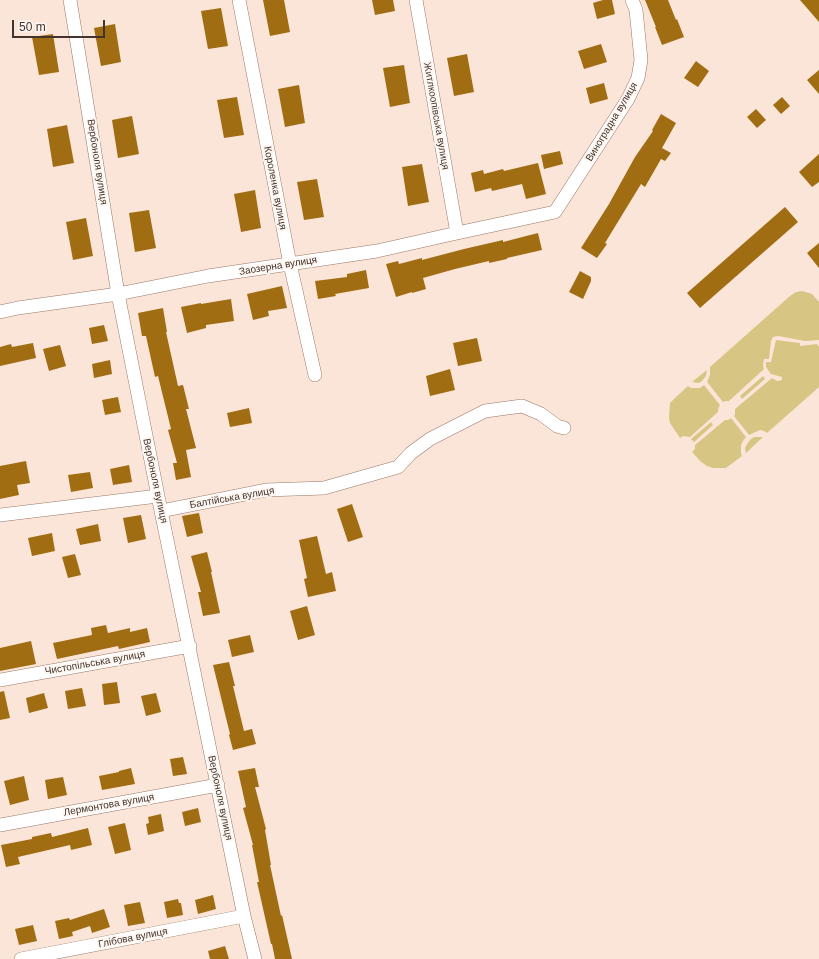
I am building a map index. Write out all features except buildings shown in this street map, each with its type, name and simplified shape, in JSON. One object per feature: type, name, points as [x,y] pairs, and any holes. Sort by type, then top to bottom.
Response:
[{"type":"street","name":"Вербоноля вулиця","points":[[70,0],[118,294],[244,916],[256,959]]},
{"type":"street","name":"Короленка вулиця","points":[[238,0],[290,264],[315,375]]},
{"type":"street","name":"Житлкоопівська вулиця","points":[[416,0],[457,232]]},
{"type":"street","name":"Виноградна вулиця","points":[[556,212],[628,99],[638,78],[641,60],[636,10],[632,0]]},
{"type":"street","name":"Заозерна вулиця","points":[[0,312],[18,308],[118,294],[208,276],[377,251],[457,232],[556,212]]},
{"type":"street","name":"Балтійська вулиця","points":[[161,511],[266,490],[324,488],[398,467],[411,452],[430,439],[485,411],[522,406],[541,414],[557,426],[564,428]]},
{"type":"street","points":[[0,515],[158,496]]},
{"type":"street","name":"Чистопільська вулиця","points":[[0,680],[190,646]]},
{"type":"street","name":"Лермонтова вулиця","points":[[0,825],[218,785]]},
{"type":"street","name":"Глібова вулиця","points":[[21,959],[244,916]]},
{"type":"shaded area","points":[[802,291],[812,294],[819,302],[819,340],[805,341],[778,336],[773,337],[771,341],[769,359],[764,359],[764,369],[729,401],[723,402],[707,382],[710,375],[710,367],[790,296],[796,292]]},
{"type":"shaded area","points":[[776,340],[800,343],[800,346],[817,344],[819,347],[819,387],[767,433],[760,430],[749,435],[734,416],[735,409],[772,378],[777,381],[782,380],[782,377],[771,374],[766,367],[766,362],[771,362]]},
{"type":"shaded area","points":[[707,370],[706,376],[702,381],[699,383],[692,382]]},
{"type":"shaded area","points":[[763,376],[765,379],[742,399],[740,396]]},
{"type":"shaded area","points":[[704,385],[720,405],[718,412],[690,437],[683,436],[680,438],[670,423],[670,403],[688,386],[691,388],[700,388]]},
{"type":"shaded area","points":[[731,418],[746,437],[741,445],[742,456],[726,468],[713,468],[707,466],[692,452],[695,449],[695,445],[725,420]]},
{"type":"shaded area","points":[[711,422],[713,425],[694,442],[691,439]]},
{"type":"shaded area","points":[[754,437],[763,437],[746,453],[745,448],[747,444]]}]
